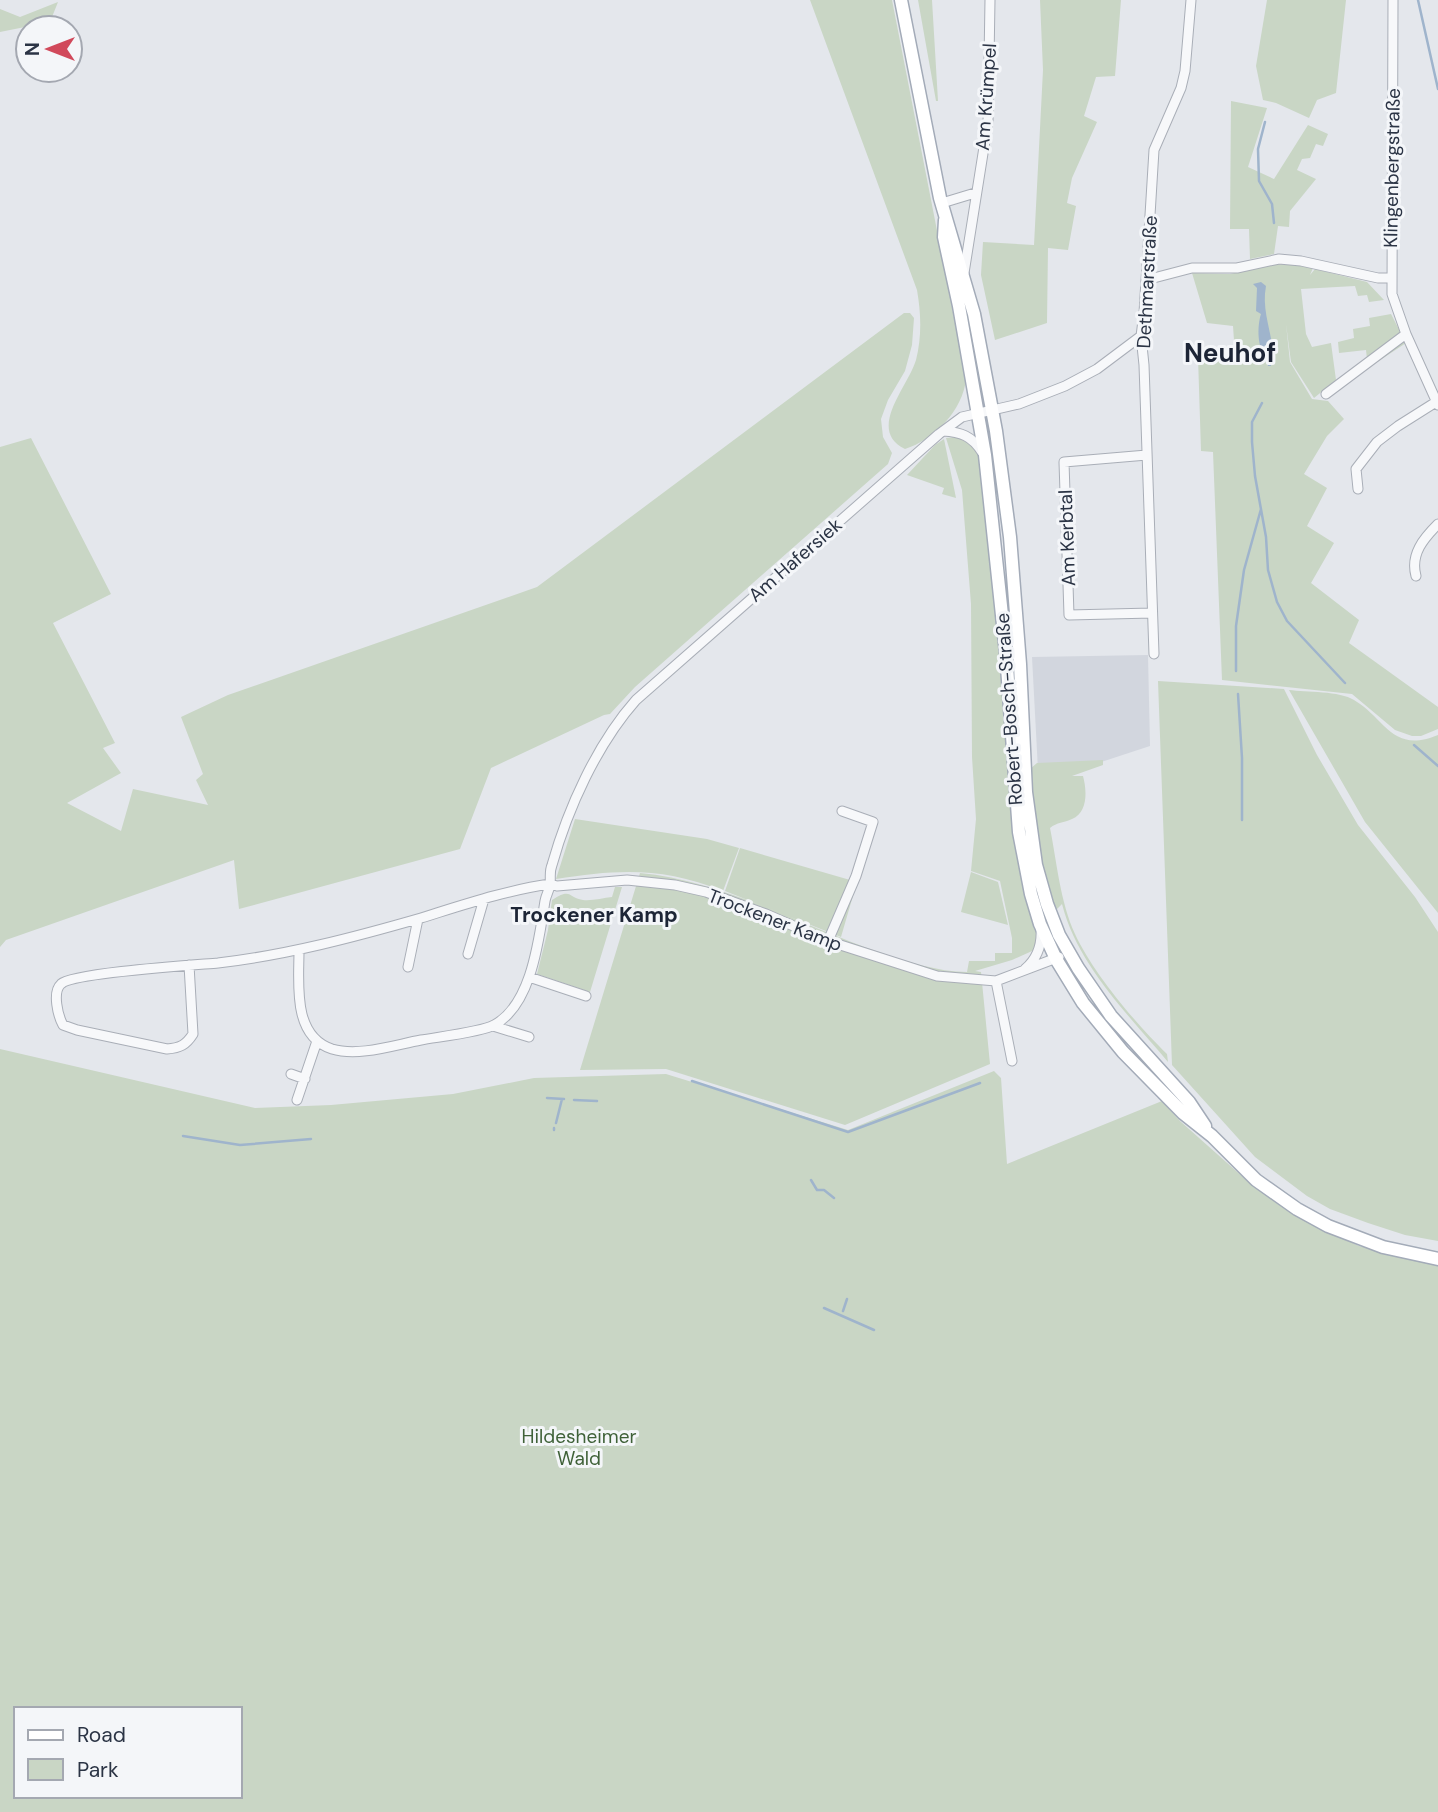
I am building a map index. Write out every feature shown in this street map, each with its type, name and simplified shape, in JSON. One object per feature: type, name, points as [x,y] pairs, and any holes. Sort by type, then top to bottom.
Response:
[{"type":"main road","name":"Robert-Bosch-Straße","points":[[901,0],[945,220],[944,237],[985,455],[1006,653],[1018,832],[1026,876],[1040,924],[1056,959],[1083,1003],[1123,1052],[1183,1113],[1212,1136],[1256,1180],[1328,1227],[1383,1247],[1438,1259]]},
{"type":"main road","name":"Robert-Bosch-Straße","points":[[945,220],[950,229],[977,326],[992,409],[1010,537],[1030,829],[1047,904],[1068,951],[1111,1016],[1189,1102],[1212,1136]]},
{"type":"street","name":"Am Krümpel","points":[[964,276],[988,122],[990,0]]},
{"type":"street","name":"Dethmarstraße","points":[[1154,654],[1141,336],[1154,150],[1181,88],[1191,0]]},
{"type":"street","name":"Klingenbergstraße","points":[[1358,489],[1356,469],[1377,442],[1398,426],[1437,404],[1395,304],[1391,278],[1393,0]]},
{"type":"street","points":[[942,204],[975,193]]},
{"type":"street","points":[[1146,280],[1192,268],[1237,268],[1279,259],[1301,261],[1378,278],[1391,278]]},
{"type":"street","points":[[1326,394],[1406,334]]},
{"type":"street","name":"Am Hafersiek","points":[[493,1026],[515,1004],[529,977],[550,884],[551,866],[571,807],[620,718],[654,681],[962,417],[1019,404],[1065,386],[1118,355],[1141,336]]},
{"type":"street","points":[[943,431],[959,432],[971,438],[985,455]]},
{"type":"street","name":"Am Kerbtal","points":[[1147,455],[1064,462],[1069,615],[1152,613]]},
{"type":"street","points":[[1416,576],[1416,552],[1438,524]]},
{"type":"street","points":[[828,941],[856,876],[873,822],[842,811]]},
{"type":"street","name":"Trockener Kamp","points":[[189,965],[193,1034],[187,1043],[178,1048],[160,1048],[77,1030],[63,1025],[58,1017],[58,989],[61,983],[100,974],[189,965],[233,961],[299,951],[484,899],[550,884],[557,886],[627,880],[675,885],[722,897],[828,941],[937,976],[996,981],[1056,959],[1068,951]]},
{"type":"street","points":[[468,954],[484,899]]},
{"type":"street","points":[[408,967],[418,919]]},
{"type":"street","points":[[1021,972],[1032,963],[1039,952],[1040,924]]},
{"type":"street","points":[[299,951],[303,1023],[317,1041],[332,1049],[356,1052],[493,1026],[529,1037]]},
{"type":"street","points":[[529,977],[586,996]]},
{"type":"street","points":[[996,981],[1012,1062]]},
{"type":"street","points":[[297,1100],[317,1041]]},
{"type":"street","points":[[291,1074],[305,1079]]},
{"type":"shaded area","points":[[1148,655],[1150,746],[1083,768],[1038,770],[1032,657]]},
{"type":"green space","points":[[810,0],[892,0],[966,379],[959,402],[945,422],[926,439],[905,449],[894,441],[889,431],[889,420],[912,371],[918,351],[920,325],[917,290]]},
{"type":"green space","points":[[918,0],[932,0],[938,101],[936,101]]},
{"type":"green space","points":[[1040,0],[1121,0],[1115,76],[1096,77],[1084,116],[1097,122],[1072,178],[1067,203],[1076,206],[1068,250],[1048,248],[1047,323],[995,340],[981,275],[983,242],[1034,245],[1043,70]]},
{"type":"green space","points":[[1267,0],[1346,0],[1336,93],[1317,100],[1309,118],[1263,100],[1256,66]]},
{"type":"green space","points":[[58,2],[53,14],[28,14]]},
{"type":"green space","points":[[0,9],[14,15],[14,29],[0,32]]},
{"type":"green space","points":[[1231,101],[1267,108],[1248,167],[1274,179],[1308,125],[1328,134],[1323,146],[1316,144],[1310,158],[1302,159],[1297,170],[1316,179],[1290,211],[1289,227],[1278,226],[1274,254],[1250,259],[1249,229],[1230,229]]},
{"type":"green space","points":[[1273,264],[1299,265],[1313,268],[1310,275],[1315,269],[1367,282],[1384,300],[1369,302],[1367,295],[1358,296],[1355,286],[1301,289],[1306,334],[1312,347],[1331,343],[1336,380],[1314,398],[1291,362],[1286,324],[1290,362],[1312,399],[1328,401],[1344,419],[1327,436],[1304,474],[1327,488],[1307,526],[1334,543],[1311,583],[1359,620],[1349,643],[1438,707],[1438,729],[1421,736],[1395,730],[1352,694],[1222,680],[1213,452],[1201,451],[1198,357],[1235,355],[1233,326],[1207,323],[1192,273],[1230,274]]},
{"type":"green space","points":[[904,313],[910,313],[914,318],[912,345],[905,371],[888,400],[881,419],[883,437],[892,453],[888,464],[635,687],[610,714],[491,768],[460,849],[239,909],[234,860],[6,940],[0,947],[0,447],[31,438],[111,594],[53,623],[115,743],[103,748],[121,773],[67,803],[121,831],[133,789],[208,805],[196,780],[203,774],[181,717],[228,695],[537,587]]},
{"type":"green space","points":[[1391,314],[1406,343],[1368,368],[1366,350],[1339,353],[1338,342],[1354,338],[1353,329],[1370,326],[1369,318]]},
{"type":"green space","points":[[957,437],[973,446],[979,457],[995,585],[1007,739],[1041,947],[1012,960],[975,971],[981,972],[990,1064],[845,1125],[666,1069],[580,1070],[640,873],[700,884],[879,952],[934,968],[967,972],[969,961],[995,961],[995,953],[1012,953],[1012,938],[1000,881],[971,871],[976,819],[972,757],[971,604],[962,490],[946,438]]},
{"type":"green space","points":[[944,439],[956,498],[942,494],[944,488],[907,475]]},
{"type":"green space","points":[[1158,681],[1284,689],[1317,755],[1358,825],[1415,897],[1438,932],[1438,1241],[1405,1235],[1368,1223],[1330,1209],[1307,1196],[1255,1157],[1172,1065]]},
{"type":"green space","points":[[1289,690],[1348,697],[1400,737],[1422,740],[1438,735],[1438,913],[1365,822]]},
{"type":"green space","points":[[1103,760],[1103,765],[1072,776],[1083,776],[1084,806],[1077,816],[1050,828],[1062,895],[1075,934],[1093,965],[1129,1013],[1167,1054],[1168,1062],[1092,969],[1070,927],[1062,904],[1053,913],[1036,853],[1030,769],[1037,763]]},
{"type":"green space","points":[[575,819],[707,839],[739,848],[723,891],[680,878],[641,872],[600,873],[556,879]]},
{"type":"green space","points":[[740,848],[857,882],[841,937],[725,891]]},
{"type":"green space","points":[[971,872],[998,882],[1008,925],[961,912]]},
{"type":"green space","points":[[615,887],[622,887],[590,992],[537,974],[552,900],[563,894],[583,900],[612,897]]},
{"type":"green space","name":"Hildesheimer Wald","points":[[0,1049],[255,1108],[331,1105],[453,1094],[534,1078],[666,1074],[848,1130],[994,1071],[1001,1078],[1007,1164],[1162,1101],[1180,1121],[1253,1186],[1294,1215],[1359,1246],[1438,1265],[1438,1812],[0,1812]]},
{"type":"water","points":[[1261,282],[1266,286],[1265,308],[1272,344],[1269,351],[1271,366],[1268,366],[1259,337],[1261,314],[1256,311],[1257,288],[1253,284]]},
{"type":"waterway","points":[[1418,0],[1438,89]]},
{"type":"waterway","points":[[1265,122],[1258,149],[1259,181],[1272,204],[1274,223]]},
{"type":"waterway","points":[[1262,403],[1252,422],[1252,442],[1266,537],[1268,570],[1277,602],[1287,621],[1345,683]]},
{"type":"waterway","points":[[1236,671],[1236,626],[1244,570],[1261,509]]},
{"type":"waterway","points":[[1238,694],[1242,820]]},
{"type":"waterway","points":[[1414,745],[1438,766]]},
{"type":"waterway","points":[[692,1081],[848,1132],[980,1083]]},
{"type":"waterway","points":[[547,1098],[564,1099]]},
{"type":"waterway","points":[[556,1123],[562,1099]]},
{"type":"waterway","points":[[574,1100],[597,1101]]},
{"type":"waterway","points":[[183,1136],[240,1145],[311,1139]]},
{"type":"waterway","points":[[811,1180],[817,1190],[824,1190],[834,1198]]},
{"type":"waterway","points":[[843,1311],[847,1299]]},
{"type":"waterway","points":[[824,1308],[874,1330]]},
{"type":"district","name":"Neuhof","points":[[1230,353]]},
{"type":"district","name":"Trockener Kamp","points":[[594,915]]}]
